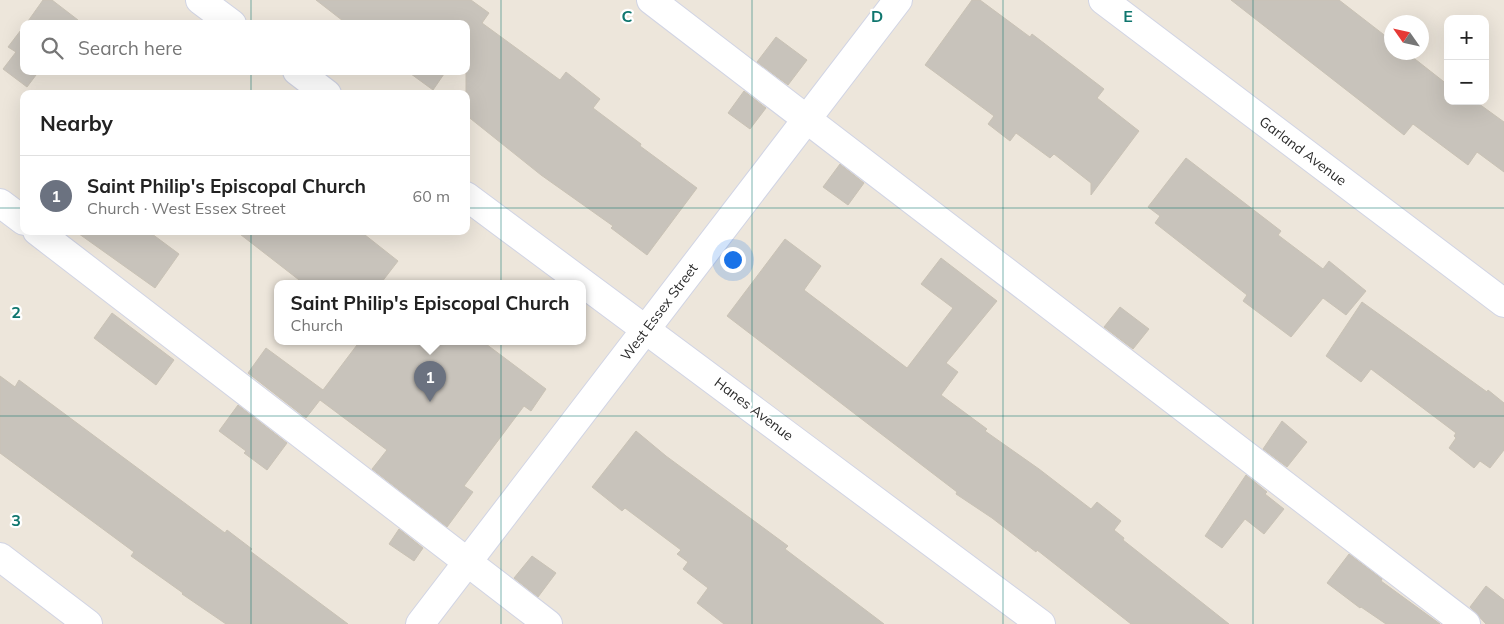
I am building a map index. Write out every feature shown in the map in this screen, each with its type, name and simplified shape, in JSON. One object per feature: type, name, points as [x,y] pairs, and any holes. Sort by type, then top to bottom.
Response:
[{"type":"street","points":[[200,0],[227,20]]},
{"type":"street","points":[[652,0],[1466,624]]},
{"type":"street","name":"West Essex Street","points":[[420,624],[898,0]]},
{"type":"street","name":"Garland Avenue","points":[[1102,0],[1504,303]]},
{"type":"street","points":[[301,75],[322,90]]},
{"type":"street","name":"Hanes Avenue","points":[[470,199],[580,280]]},
{"type":"street","points":[[0,203],[20,218]]},
{"type":"street","points":[[42,235],[548,624]]},
{"type":"street","name":"Hanes Avenue","points":[[586,285],[1041,624]]},
{"type":"street","points":[[0,557],[88,624]]},
{"type":"building","points":[[43,0],[52,0],[78,20],[29,20]]},
{"type":"building","points":[[316,0],[471,0],[489,13],[482,23],[560,80],[566,72],[600,99],[593,108],[697,188],[647,255],[611,228],[613,226],[541,175],[470,118],[470,90],[466,90],[466,75],[470,75],[470,20],[342,20]]},
{"type":"building","points":[[972,0],[980,0],[1030,37],[1032,34],[1104,89],[1097,98],[1139,131],[1091,195],[1091,183],[1054,154],[1050,158],[1016,133],[1010,141],[988,124],[994,116],[925,65]]},
{"type":"building","points":[[1231,0],[1339,0],[1384,35],[1384,60],[1416,60],[1444,82],[1444,105],[1481,105],[1504,122],[1504,172],[1477,152],[1468,165],[1413,124],[1404,135]]},
{"type":"building","points":[[20,31],[20,75],[36,75],[27,87],[3,69],[16,52],[8,47]]},
{"type":"building","points":[[776,37],[807,60],[788,85],[757,62]]},
{"type":"building","points":[[412,75],[443,75],[433,90]]},
{"type":"building","points":[[744,91],[766,108],[750,129],[728,113]]},
{"type":"building","points":[[1186,158],[1281,231],[1278,235],[1323,269],[1329,261],[1366,291],[1346,315],[1323,298],[1291,337],[1243,301],[1247,295],[1155,223],[1160,216],[1148,207]]},
{"type":"building","points":[[840,164],[864,183],[848,205],[823,187]]},
{"type":"building","points":[[81,235],[153,235],[179,254],[155,288]]},
{"type":"building","points":[[241,235],[365,235],[398,261],[383,280],[299,280]]},
{"type":"building","points":[[785,239],[821,266],[804,290],[907,368],[953,308],[921,284],[941,258],[997,301],[946,363],[958,372],[941,395],[987,429],[985,431],[1091,509],[1097,502],[1121,521],[1114,530],[1124,538],[1123,540],[1229,624],[1131,624],[1037,550],[1036,552],[992,518],[956,494],[957,492],[727,316]]},
{"type":"building","points":[[1362,302],[1504,403],[1504,450],[1490,468],[1480,461],[1474,468],[1449,448],[1456,438],[1454,436],[1456,433],[1371,369],[1361,382],[1326,356]]},
{"type":"building","points":[[1120,307],[1149,329],[1133,349],[1104,327]]},
{"type":"building","points":[[112,313],[174,360],[156,385],[94,338]]},
{"type":"building","points":[[357,345],[487,345],[546,389],[531,411],[524,406],[464,486],[473,492],[447,527],[372,469],[387,450],[320,400],[306,418],[248,373],[266,348],[323,390]]},
{"type":"building","points":[[0,376],[15,387],[19,380],[225,533],[227,530],[252,549],[250,551],[348,624],[226,624],[182,594],[131,556],[134,552],[0,453]]},
{"type":"building","points":[[238,405],[287,443],[267,470],[244,453],[246,451],[219,431]]},
{"type":"building","points":[[1282,421],[1307,442],[1287,467],[1263,449]]},
{"type":"building","points":[[636,431],[666,456],[788,546],[785,549],[884,624],[724,624],[697,603],[708,588],[683,569],[688,562],[677,554],[681,550],[625,508],[622,511],[592,487]]},
{"type":"building","points":[[1246,475],[1284,509],[1264,534],[1245,519],[1222,548],[1205,536]]},
{"type":"building","points":[[399,529],[423,548],[414,561],[389,544]]},
{"type":"building","points":[[1349,554],[1382,579],[1381,581],[1440,624],[1386,624],[1360,608],[1327,583]]},
{"type":"building","points":[[532,556],[556,573],[538,597],[514,578]]},
{"type":"building","points":[[1486,586],[1504,600],[1504,624],[1486,624],[1470,607]]},
{"type":"place","name":"Saint Philip's Episcopal Church","points":[[430,402]]}]
